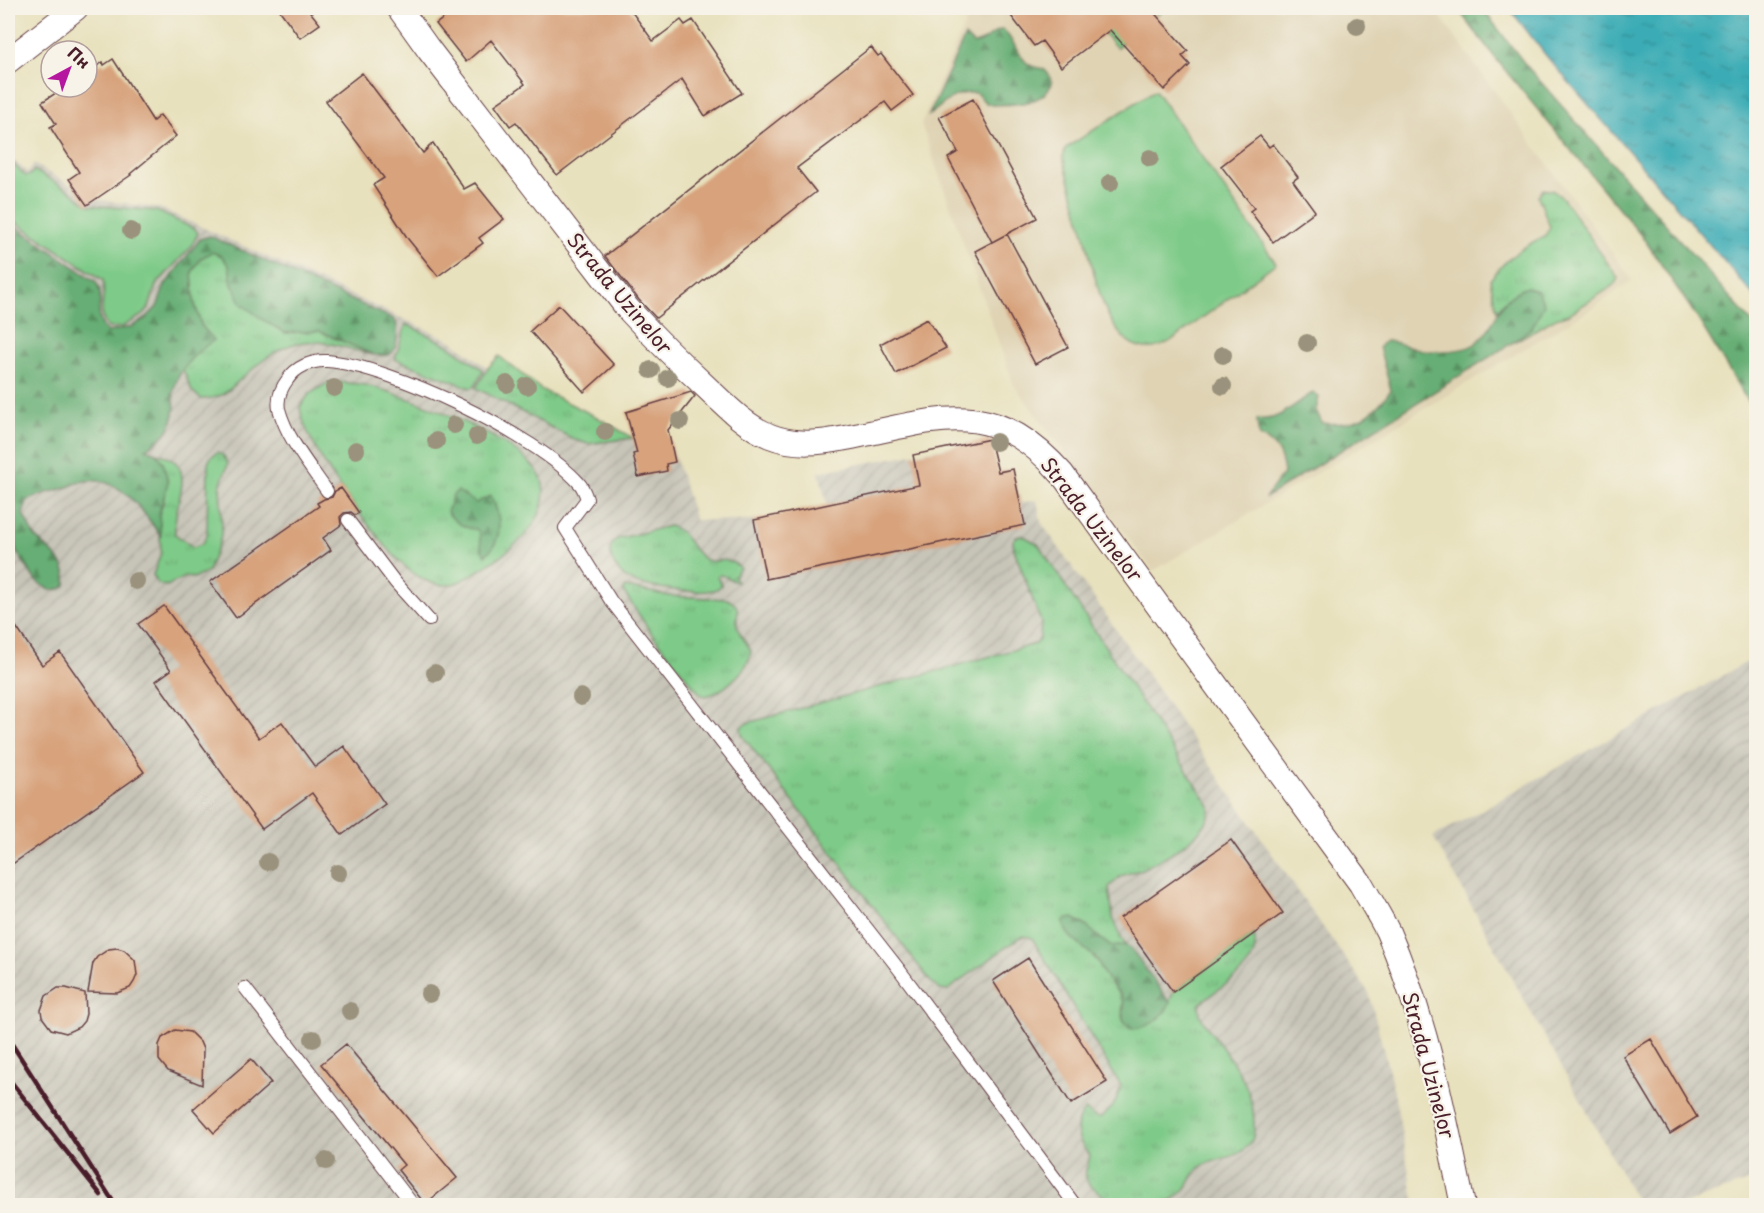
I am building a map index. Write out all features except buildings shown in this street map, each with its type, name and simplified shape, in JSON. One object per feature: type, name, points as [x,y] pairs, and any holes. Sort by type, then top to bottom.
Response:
[{"type":"street","points":[[8,61],[76,8]]},
{"type":"street","name":"Strada Uzinelor","points":[[399,8],[435,59],[628,309],[662,346],[746,422],[770,436],[795,442],[818,443],[949,418],[977,420],[1021,436],[1049,459],[1361,884],[1387,930],[1422,1024],[1463,1206]]},
{"type":"lane","points":[[327,491],[296,445],[279,406],[279,395],[290,375],[309,363],[327,361],[399,380],[441,397],[522,440],[567,471],[581,485],[587,499],[565,528],[611,601],[898,968],[1076,1206]]},
{"type":"lane","points":[[348,520],[389,575],[429,620]]},
{"type":"lane","points":[[245,988],[414,1206]]},
{"type":"shaded area","points":[[983,8],[1434,8],[1632,280],[1596,306],[1153,571],[1014,385],[921,124],[966,22]]},
{"type":"shaded area","points":[[8,156],[27,172],[34,164],[72,186],[86,198],[160,208],[452,341],[488,368],[499,356],[542,390],[633,438],[668,434],[695,520],[754,521],[827,505],[819,472],[991,439],[998,472],[1013,469],[1021,503],[1037,500],[1041,522],[1369,993],[1394,1091],[1415,1205],[8,1205]]},
{"type":"shaded area","points":[[1756,657],[1756,1179],[1681,1205],[1639,1205],[1433,837]]},
{"type":"green space","points":[[1129,8],[1161,9],[1160,13],[1117,47],[1100,29]]},
{"type":"green space","points":[[1457,8],[1482,8],[1525,64],[1756,327],[1756,415],[1698,319],[1644,239]]},
{"type":"green space","points":[[1003,29],[1029,65],[1047,72],[1052,84],[1047,91],[1034,100],[992,105],[986,103],[976,93],[961,94],[950,99],[929,115],[965,36],[973,44]]},
{"type":"green space","points":[[1155,90],[1276,263],[1174,339],[1153,348],[1137,346],[1124,338],[1114,326],[1106,310],[1099,293],[1063,157],[1066,148]]},
{"type":"green space","points":[[12,163],[26,176],[34,170],[69,190],[88,205],[157,211],[195,229],[198,233],[191,247],[156,285],[149,308],[143,315],[122,327],[109,328],[102,312],[103,280],[8,217],[8,165]]},
{"type":"green space","points":[[1543,189],[1552,190],[1563,198],[1618,278],[1615,284],[1607,290],[1569,314],[1556,318],[1512,343],[1532,327],[1507,299],[1497,311],[1490,280],[1514,254],[1545,236],[1550,227],[1538,196]]},
{"type":"green space","points":[[8,221],[96,282],[100,294],[100,320],[108,332],[131,327],[145,319],[157,307],[165,285],[200,239],[210,236],[394,319],[397,333],[395,348],[389,355],[374,355],[319,331],[285,333],[242,304],[232,284],[229,266],[222,256],[212,252],[201,258],[192,272],[194,301],[201,325],[214,340],[194,355],[179,375],[173,392],[175,409],[172,423],[162,437],[146,449],[156,453],[163,462],[168,482],[159,514],[161,537],[130,497],[109,484],[98,481],[82,482],[31,498],[27,501],[23,514],[34,535],[61,563],[66,576],[66,585],[61,589],[50,590],[36,581],[8,539]]},
{"type":"green space","points":[[212,252],[222,256],[229,266],[232,285],[253,312],[263,320],[285,333],[319,331],[374,355],[322,342],[289,345],[267,358],[228,391],[217,397],[201,399],[192,391],[183,369],[196,352],[214,340],[201,325],[194,301],[192,272],[201,258]]},
{"type":"green space","points":[[1527,287],[1538,291],[1544,305],[1532,327],[1512,343],[1265,498],[1284,473],[1278,451],[1271,443],[1260,437],[1257,419],[1280,415],[1313,393],[1319,397],[1316,410],[1322,423],[1344,423],[1362,418],[1377,407],[1391,390],[1379,347],[1385,341],[1430,351],[1451,351],[1468,347],[1475,344],[1488,330],[1508,299]]},
{"type":"green space","points":[[406,324],[448,345],[482,369],[483,372],[474,387],[470,388],[395,359]]},
{"type":"green space","points":[[499,356],[542,390],[633,438],[588,444],[575,440],[476,388],[488,368]]},
{"type":"green space","points":[[329,382],[370,386],[412,400],[468,424],[518,453],[535,469],[543,484],[540,513],[533,525],[513,547],[457,583],[443,585],[431,583],[410,571],[391,552],[349,499],[327,468],[309,435],[300,407],[309,394]]},
{"type":"green space","points":[[218,452],[224,456],[228,464],[220,486],[222,527],[220,541],[208,571],[193,578],[185,577],[167,586],[158,584],[153,575],[161,553],[159,514],[164,501],[163,462],[156,453],[170,458],[178,466],[182,475],[175,534],[193,547],[202,544],[207,535],[208,463],[211,457]]},
{"type":"green space","points":[[458,491],[476,503],[490,496],[494,503],[499,519],[498,534],[492,549],[486,555],[482,551],[479,532],[459,524],[447,512],[453,495]]},
{"type":"green space","points":[[669,526],[681,532],[696,552],[706,560],[730,561],[740,568],[734,576],[737,582],[719,575],[717,577],[722,585],[717,589],[683,591],[643,585],[623,576],[616,568],[612,558],[610,550],[614,542],[617,539]]},
{"type":"green space","points":[[1022,535],[1038,544],[1210,806],[1209,816],[1204,826],[1185,844],[1151,865],[1122,876],[1109,887],[1113,918],[1125,945],[1106,943],[1081,922],[1089,952],[1099,963],[1123,1000],[1124,1023],[1131,1029],[1158,1019],[1166,1010],[1173,992],[1254,934],[1255,946],[1248,965],[1199,1005],[1200,1015],[1205,1024],[1245,1083],[1253,1110],[1253,1139],[1243,1151],[1199,1168],[1179,1195],[1153,1205],[1114,1205],[1088,1183],[1085,1175],[1090,1156],[1079,1139],[1078,1121],[1085,1110],[1097,1118],[1103,1117],[1115,1103],[1121,1086],[1032,938],[1024,936],[1016,940],[948,990],[940,990],[931,982],[742,735],[741,727],[747,723],[1035,644],[1040,638],[1041,622],[1013,541]]},
{"type":"green space","points":[[625,587],[670,596],[727,599],[733,602],[738,609],[738,629],[751,651],[746,665],[726,686],[711,695],[700,694],[654,637],[623,591]]},
{"type":"green space","points":[[1073,918],[1110,945],[1125,945],[1131,948],[1170,1003],[1159,1018],[1149,1025],[1138,1028],[1131,1029],[1127,1025],[1123,1018],[1124,1005],[1121,996],[1106,977],[1094,956],[1067,932],[1064,920]]},
{"type":"water","points":[[1509,8],[1756,8],[1756,298],[1548,58]]},
{"type":"railway","points":[[8,1038],[116,1206]]},
{"type":"railway","points":[[8,1078],[101,1195]]}]
